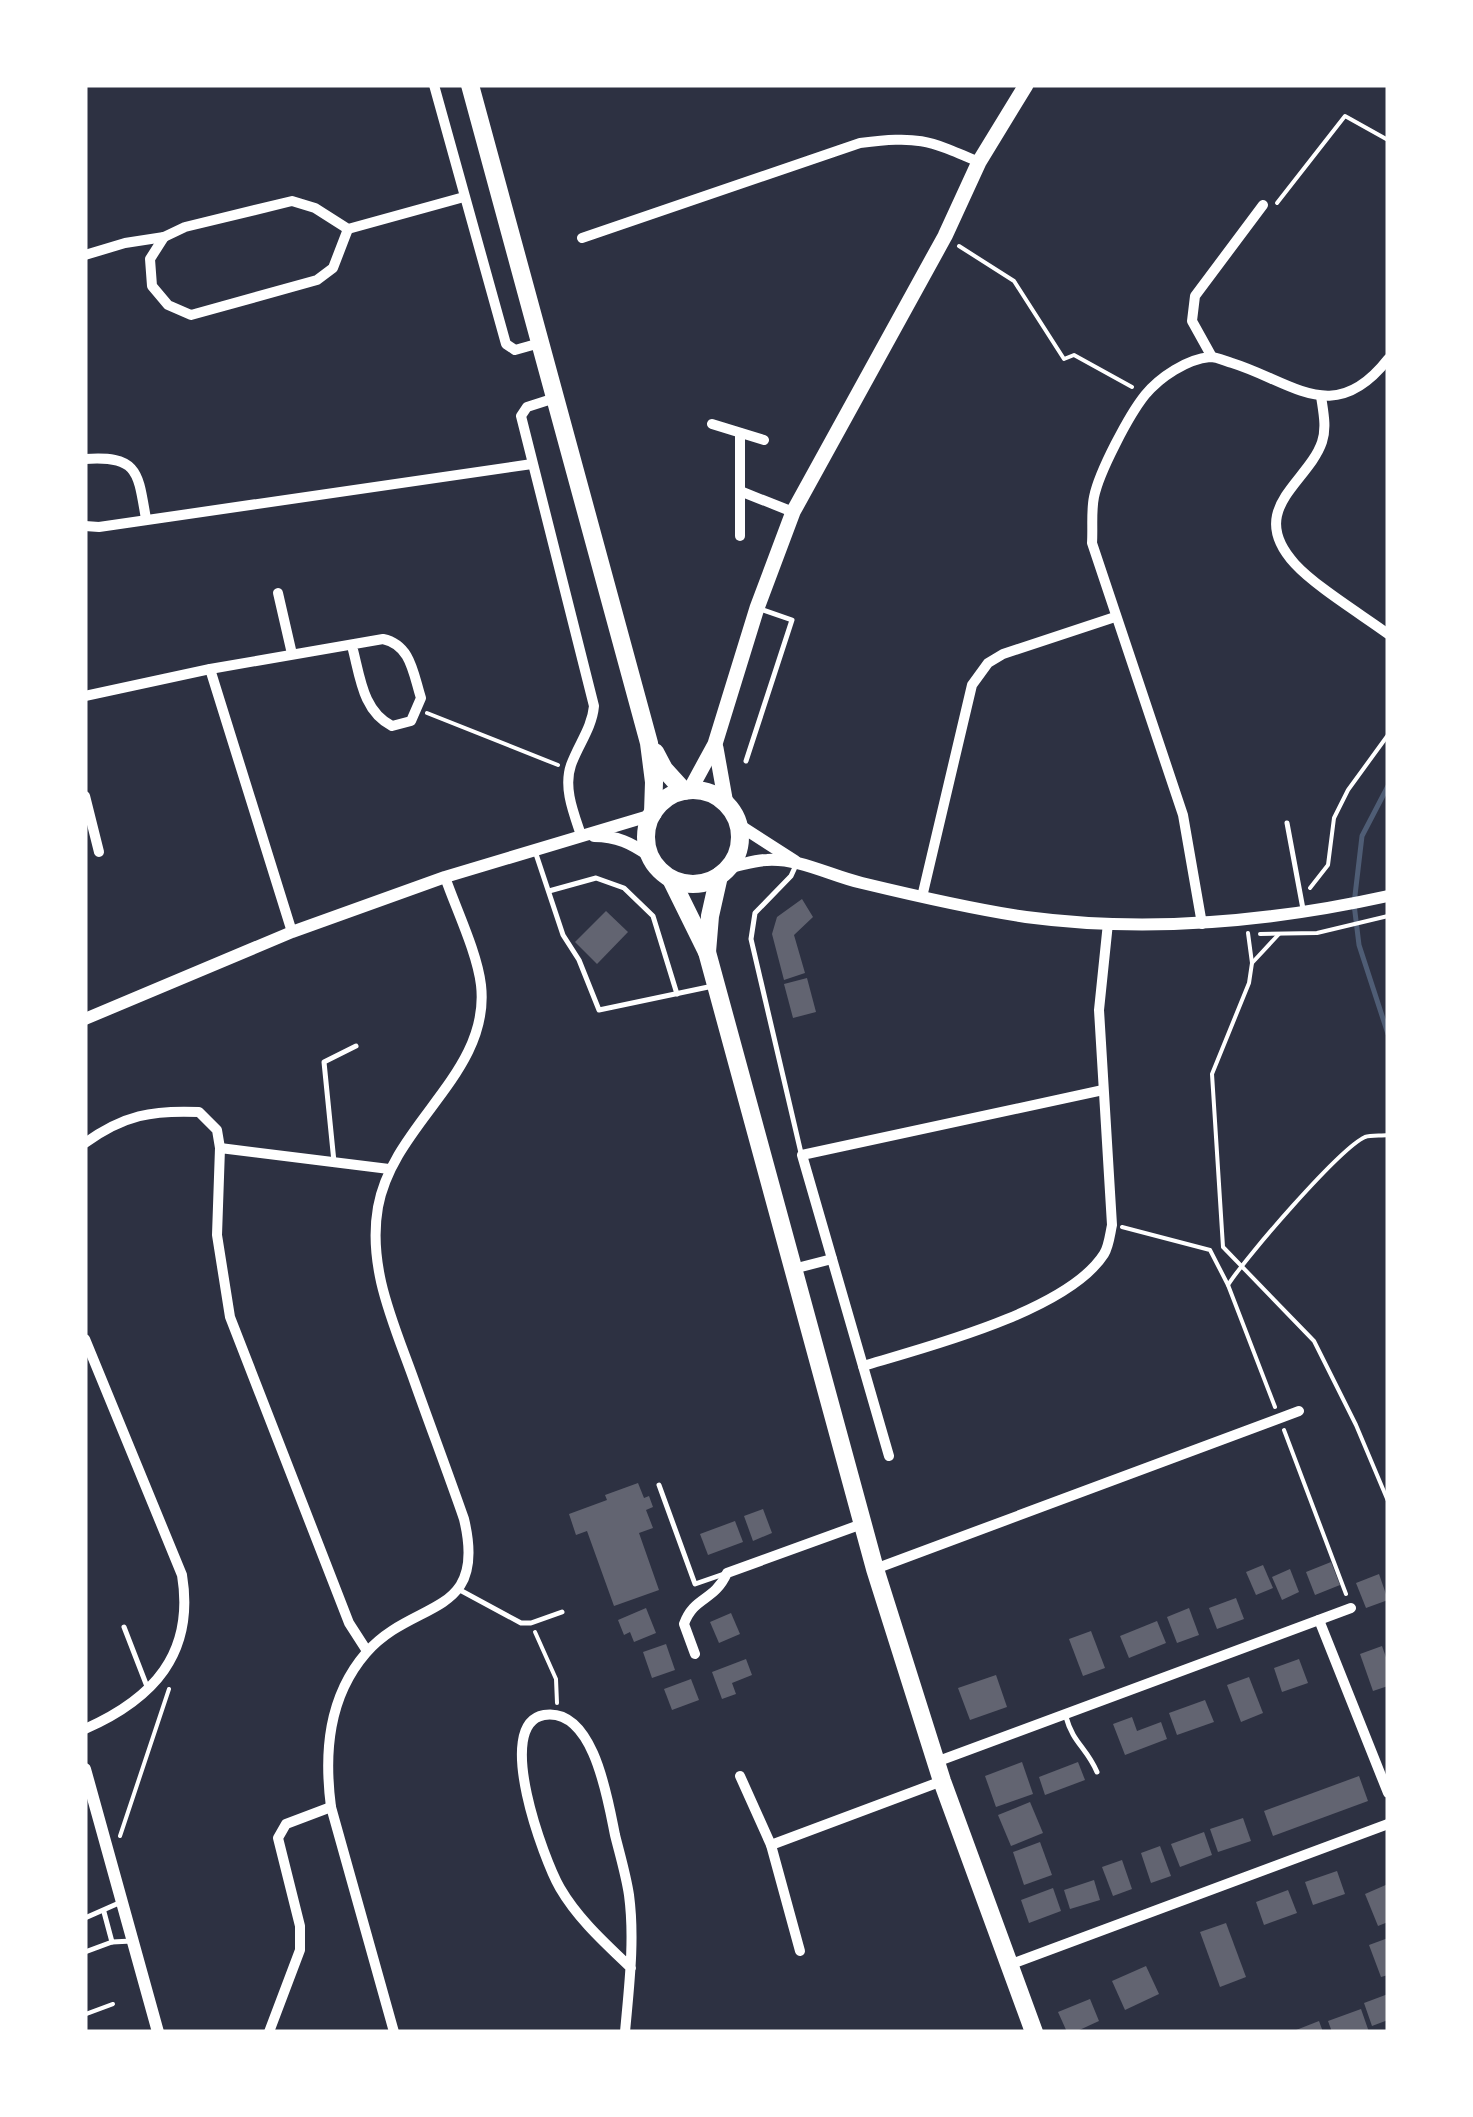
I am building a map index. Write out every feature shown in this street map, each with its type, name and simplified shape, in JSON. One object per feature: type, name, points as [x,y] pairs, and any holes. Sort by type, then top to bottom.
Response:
[{"type":"highway","points":[[470,85],[650,742],[654,782],[646,840],[650,856],[670,878],[707,952],[875,1569],[939,1771],[1034,2032]]},
{"type":"highway","points":[[650,742],[664,770],[687,790]]},
{"type":"highway","points":[[652,814],[666,798],[687,790],[706,792],[726,804],[739,825],[740,847],[724,872],[710,916],[707,952]]},
{"type":"highway","points":[[670,878],[694,884],[724,872]]},
{"type":"main road","points":[[687,790],[716,744],[757,608],[793,512],[945,236],[979,162],[1026,85]]},
{"type":"main road","points":[[716,744],[726,804]]},
{"type":"street","points":[[434,85],[506,344],[515,350],[540,343]]},
{"type":"street","points":[[582,238],[860,143],[907,137],[933,142],[979,162]]},
{"type":"street","points":[[85,254],[164,237],[186,227],[292,201],[315,208],[348,229],[464,198]]},
{"type":"street","points":[[1212,357],[1192,321],[1195,296],[1263,204]]},
{"type":"street","points":[[164,237],[150,259],[152,286],[168,306],[191,315],[318,280],[333,268],[348,229]]},
{"type":"street","points":[[1202,924],[1182,815],[1092,543],[1094,496],[1106,462],[1145,394],[1176,368],[1212,357],[1250,369],[1298,393],[1320,396],[1352,390],[1374,376],[1388,358]]},
{"type":"street","points":[[1320,396],[1325,428],[1322,445],[1282,497],[1277,521],[1281,540],[1295,564],[1388,634]]},
{"type":"street","points":[[555,398],[526,407],[521,416],[594,706],[593,717],[569,770],[571,801],[582,835]]},
{"type":"street","points":[[712,424],[764,440]]},
{"type":"street","points":[[740,433],[740,536]]},
{"type":"street","points":[[85,459],[114,456],[128,465],[139,479],[146,519]]},
{"type":"street","points":[[85,526],[532,464]]},
{"type":"street","points":[[740,490],[793,512]]},
{"type":"street","points":[[278,594],[292,654]]},
{"type":"street","points":[[922,897],[972,685],[988,663],[1003,654],[1115,617]]},
{"type":"street","points":[[85,696],[210,669],[383,639],[395,642],[408,654],[421,698],[410,721],[392,726],[379,720],[369,708],[352,646]]},
{"type":"street","points":[[210,669],[292,932]]},
{"type":"street","points":[[85,796],[99,852]]},
{"type":"street","points":[[85,1019],[292,932],[444,877],[652,814]]},
{"type":"street","points":[[739,825],[797,863]]},
{"type":"street","points":[[582,835],[612,836],[650,856]]},
{"type":"street","points":[[724,872],[768,860],[797,863],[922,897],[1026,916],[1108,923],[1202,924],[1303,905],[1388,896]]},
{"type":"street","points":[[394,2032],[331,1807],[326,1773],[328,1740],[339,1698],[367,1651],[396,1628],[440,1606],[458,1590],[470,1564],[464,1519],[381,1288],[375,1242],[378,1206],[389,1169],[410,1133],[471,1051],[482,1012],[481,981],[444,877]]},
{"type":"street","points":[[863,1366],[982,1331],[1050,1298],[1092,1270],[1107,1250],[1112,1225],[1099,1010],[1108,923]]},
{"type":"street","points":[[889,1456],[802,1155],[1103,1090]]},
{"type":"street","points":[[85,1143],[121,1122],[160,1110],[200,1112],[217,1130],[218,1234],[230,1317],[349,1623],[367,1651]]},
{"type":"street","points":[[220,1148],[389,1169]]},
{"type":"street","points":[[793,1269],[832,1259]]},
{"type":"street","points":[[85,1339],[182,1575],[186,1597],[180,1640],[162,1675],[149,1690],[109,1718],[85,1729]]},
{"type":"street","points":[[875,1569],[1299,1411]]},
{"type":"street","points":[[696,1654],[684,1624],[689,1609],[719,1590],[727,1573],[862,1524]]},
{"type":"street","points":[[770,1845],[1066,1714],[1351,1608]]},
{"type":"street","points":[[1320,1620],[1388,1794]]},
{"type":"street","points":[[624,2032],[631,1968],[629,1896],[602,1778],[591,1747],[572,1722],[557,1716],[540,1716],[527,1725],[520,1739],[525,1786],[540,1840],[560,1887],[586,1924],[631,1968]]},
{"type":"street","points":[[85,1769],[158,2032]]},
{"type":"street","points":[[740,1776],[770,1845],[800,1951]]},
{"type":"street","points":[[269,2032],[300,1950],[300,1926],[278,1838],[286,1824],[331,1807]]},
{"type":"street","points":[[1008,1965],[1388,1824]]},
{"type":"lane","points":[[746,761],[792,620],[757,608]]},
{"type":"lane","points":[[1287,824],[1303,905]]},
{"type":"lane","points":[[534,849],[562,936],[579,960],[599,1010],[716,986]]},
{"type":"lane","points":[[797,863],[791,876],[754,914],[751,938],[802,1155]]},
{"type":"lane","points":[[549,891],[596,878],[624,888],[653,916],[677,994]]},
{"type":"lane","points":[[334,1162],[324,1062],[356,1046]]},
{"type":"lane","points":[[659,1485],[695,1584],[727,1573]]},
{"type":"lane","points":[[458,1590],[521,1623],[562,1612]]},
{"type":"lane","points":[[124,1627],[149,1690]]},
{"type":"lane","points":[[1066,1714],[1072,1740],[1089,1754],[1097,1772]]},
{"type":"lane","points":[[85,1918],[123,1900]]},
{"type":"lane","points":[[104,1912],[112,1942]]},
{"type":"lane","points":[[85,1952],[112,1942],[135,1941]]},
{"type":"path","points":[[1263,204],[1276,204],[1344,116],[1388,140]]},
{"type":"path","points":[[945,236],[1014,282],[1064,359],[1074,354],[1145,394]]},
{"type":"path","points":[[418,710],[569,770]]},
{"type":"path","points":[[1303,905],[1328,866],[1334,818],[1348,790],[1388,736]]},
{"type":"path","points":[[1248,934],[1317,933],[1388,916]]},
{"type":"path","points":[[1246,918],[1252,964],[1249,983],[1212,1074],[1223,1247],[1314,1340],[1356,1424],[1388,1501]]},
{"type":"path","points":[[1252,964],[1279,934]]},
{"type":"path","points":[[1228,1286],[1240,1265],[1330,1166],[1366,1137],[1388,1136]]},
{"type":"path","points":[[1112,1225],[1210,1250],[1280,1418],[1351,1608]]},
{"type":"path","points":[[531,1623],[556,1679],[557,1716]]},
{"type":"path","points":[[112,1860],[169,1686]]},
{"type":"path","points":[[86,2022],[86,2013],[113,2004]]},
{"type":"building","points":[[802,899],[813,917],[794,935],[805,973],[784,980],[772,934],[777,917]]},
{"type":"building","points":[[606,911],[628,932],[597,964],[575,942]]},
{"type":"building","points":[[807,978],[816,1012],[793,1018],[784,984]]},
{"type":"building","points":[[638,1483],[653,1507],[646,1510],[653,1528],[639,1533],[659,1590],[614,1606],[587,1531],[576,1535],[569,1514]]},
{"type":"building","points":[[763,1509],[772,1533],[753,1541],[744,1516]]},
{"type":"building","points":[[735,1521],[743,1542],[708,1555],[700,1534]]},
{"type":"building","points":[[1331,1562],[1340,1585],[1315,1595],[1306,1572]]},
{"type":"building","points":[[1263,1565],[1273,1588],[1256,1595],[1246,1572]]},
{"type":"building","points":[[1290,1569],[1299,1592],[1282,1600],[1272,1577]]},
{"type":"building","points":[[1379,1574],[1388,1600],[1366,1608],[1356,1583]]},
{"type":"building","points":[[1236,1598],[1244,1619],[1217,1629],[1209,1608]]},
{"type":"building","points":[[646,1608],[656,1633],[634,1642],[630,1632],[624,1635],[618,1620]]},
{"type":"building","points":[[1189,1608],[1199,1635],[1177,1643],[1167,1617]]},
{"type":"building","points":[[731,1613],[740,1634],[719,1643],[710,1622]]},
{"type":"building","points":[[1157,1621],[1166,1643],[1129,1658],[1120,1636]]},
{"type":"building","points":[[1091,1631],[1105,1668],[1083,1676],[1069,1639]]},
{"type":"building","points":[[666,1644],[675,1670],[652,1678],[643,1652]]},
{"type":"building","points":[[1382,1646],[1388,1663],[1388,1686],[1373,1691],[1360,1654]]},
{"type":"building","points":[[746,1659],[752,1675],[732,1683],[736,1694],[722,1699],[712,1672]]},
{"type":"building","points":[[1299,1659],[1308,1683],[1282,1692],[1274,1668]]},
{"type":"building","points":[[996,1675],[1007,1707],[970,1720],[958,1688]]},
{"type":"building","points":[[1249,1677],[1263,1713],[1241,1722],[1227,1685]]},
{"type":"building","points":[[691,1679],[699,1700],[672,1710],[664,1689]]},
{"type":"building","points":[[1205,1700],[1214,1722],[1177,1735],[1169,1713]]},
{"type":"building","points":[[1132,1717],[1137,1731],[1161,1722],[1167,1739],[1125,1755],[1113,1724]]},
{"type":"building","points":[[1022,1762],[1033,1794],[996,1807],[985,1776]]},
{"type":"building","points":[[1078,1762],[1085,1780],[1045,1795],[1039,1777]]},
{"type":"building","points":[[1359,1776],[1368,1801],[1273,1836],[1264,1811]]},
{"type":"building","points":[[1030,1802],[1043,1833],[1011,1846],[998,1815]]},
{"type":"building","points":[[1243,1818],[1251,1841],[1218,1852],[1210,1829]]},
{"type":"building","points":[[1204,1832],[1212,1855],[1180,1867],[1171,1844]]},
{"type":"building","points":[[1040,1842],[1052,1875],[1024,1885],[1013,1852]]},
{"type":"building","points":[[1160,1846],[1171,1876],[1151,1883],[1141,1853]]},
{"type":"building","points":[[1122,1860],[1132,1889],[1113,1896],[1102,1867]]},
{"type":"building","points":[[1337,1871],[1345,1894],[1313,1905],[1305,1882]]},
{"type":"building","points":[[1094,1880],[1100,1900],[1070,1909],[1064,1890]]},
{"type":"building","points":[[1388,1884],[1388,1922],[1378,1926],[1365,1894]]},
{"type":"building","points":[[1053,1888],[1061,1911],[1029,1923],[1021,1900]]},
{"type":"building","points":[[1288,1890],[1297,1913],[1264,1925],[1256,1902]]},
{"type":"building","points":[[1226,1923],[1246,1977],[1220,1987],[1200,1932]]},
{"type":"building","points":[[1388,1938],[1388,1975],[1381,1977],[1369,1945]]},
{"type":"building","points":[[1146,1966],[1159,1994],[1125,2010],[1112,1981]]},
{"type":"building","points":[[1388,1994],[1388,2020],[1372,2026],[1364,2003]]},
{"type":"building","points":[[1090,1999],[1099,2021],[1067,2032],[1058,2012]]},
{"type":"building","points":[[1361,2009],[1369,2032],[1332,2032],[1328,2021]]},
{"type":"building","points":[[1319,2021],[1323,2032],[1291,2032]]},
{"type":"waterway","points":[[1388,786],[1362,836],[1354,904],[1359,945],[1388,1034]]}]
